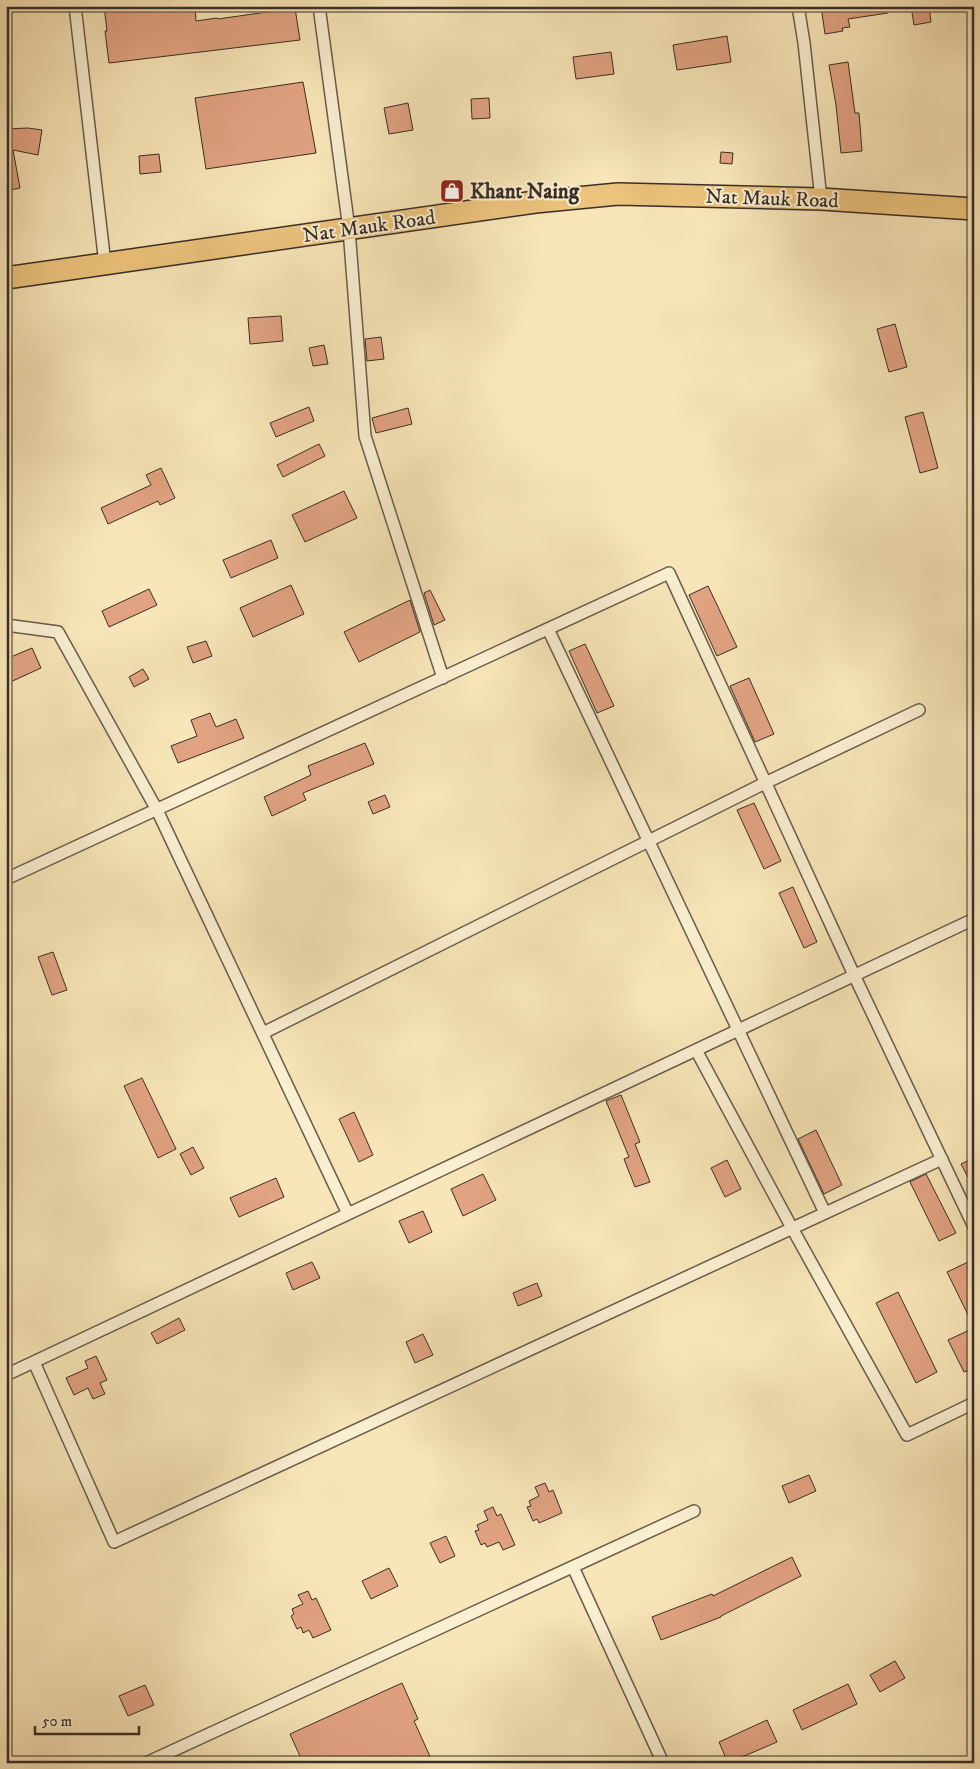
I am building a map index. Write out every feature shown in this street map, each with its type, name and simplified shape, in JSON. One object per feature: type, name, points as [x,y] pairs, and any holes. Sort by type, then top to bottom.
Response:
[{"type":"highway","name":"Nat Mauk Road","points":[[6,278],[535,202],[618,194],[821,199],[974,209]]},
{"type":"street","points":[[75,6],[105,264]]},
{"type":"street","points":[[320,6],[349,229],[365,436],[442,678]]},
{"type":"street","points":[[798,6],[804,43],[821,199]]},
{"type":"street","points":[[6,879],[668,573],[854,975],[974,1227]]},
{"type":"street","points":[[6,625],[58,632],[157,810],[348,1214]]},
{"type":"street","points":[[548,629],[825,1213]]},
{"type":"street","points":[[263,1033],[648,841],[919,710]]},
{"type":"street","points":[[6,1375],[974,919]]},
{"type":"street","points":[[696,1050],[907,1435],[974,1403]]},
{"type":"street","points":[[34,1362],[114,1542],[942,1159]]},
{"type":"street","points":[[146,1763],[694,1511]]},
{"type":"street","points":[[573,1567],[664,1763]]},
{"type":"building","points":[[104,6],[195,6],[196,21],[295,8],[300,40],[109,63]]},
{"type":"building","points":[[821,6],[887,6],[888,13],[848,19],[850,27],[842,28],[843,31],[825,34]]},
{"type":"building","points":[[911,6],[929,6],[931,22],[914,25]]},
{"type":"building","points":[[727,36],[731,62],[677,70],[673,45]]},
{"type":"building","points":[[611,52],[614,74],[576,79],[573,57]]},
{"type":"building","points":[[848,62],[855,113],[859,113],[862,151],[841,153],[836,105],[829,65]]},
{"type":"building","points":[[303,82],[316,153],[206,169],[195,98]]},
{"type":"building","points":[[489,98],[490,118],[472,119],[471,99]]},
{"type":"building","points":[[408,103],[413,130],[389,134],[384,108]]},
{"type":"building","points":[[28,128],[42,130],[38,155],[13,150],[20,188],[6,191],[6,129]]},
{"type":"building","points":[[721,152],[733,153],[732,164],[720,163]]},
{"type":"building","points":[[159,154],[161,172],[140,174],[139,156]]},
{"type":"building","points":[[281,316],[283,341],[250,344],[248,318]]},
{"type":"building","points":[[895,324],[907,367],[889,372],[877,329]]},
{"type":"building","points":[[381,337],[384,359],[367,361],[365,339]]},
{"type":"building","points":[[324,345],[328,364],[313,366],[309,348]]},
{"type":"building","points":[[309,407],[314,421],[276,437],[270,423]]},
{"type":"building","points":[[408,408],[412,424],[376,433],[372,418]]},
{"type":"building","points":[[923,412],[938,468],[920,473],[905,417]]},
{"type":"building","points":[[319,444],[325,456],[283,477],[277,465]]},
{"type":"building","points":[[161,468],[175,498],[160,505],[158,501],[108,524],[101,508],[151,485],[146,475]]},
{"type":"building","points":[[344,491],[357,518],[305,542],[292,515]]},
{"type":"building","points":[[271,540],[278,558],[231,578],[223,560]]},
{"type":"building","points":[[291,585],[304,614],[253,637],[240,608]]},
{"type":"building","points":[[708,586],[737,647],[717,656],[689,595]]},
{"type":"building","points":[[149,589],[157,605],[109,627],[102,611]]},
{"type":"building","points":[[430,590],[445,620],[434,625],[424,593]]},
{"type":"building","points":[[410,600],[420,632],[359,662],[344,632]]},
{"type":"building","points":[[206,641],[212,656],[193,663],[187,647]]},
{"type":"building","points":[[585,644],[614,706],[597,713],[569,651]]},
{"type":"building","points":[[32,648],[41,668],[6,684],[6,659]]},
{"type":"building","points":[[143,669],[149,679],[134,687],[129,677]]},
{"type":"building","points":[[749,678],[774,734],[755,742],[730,686]]},
{"type":"building","points":[[210,713],[216,727],[236,719],[244,738],[178,763],[171,746],[197,736],[191,720]]},
{"type":"building","points":[[365,743],[374,764],[303,793],[306,800],[272,816],[264,797],[311,775],[308,766]]},
{"type":"building","points":[[385,795],[390,807],[373,814],[368,802]]},
{"type":"building","points":[[754,803],[781,861],[764,869],[737,810]]},
{"type":"building","points":[[793,887],[817,942],[804,948],[779,893]]},
{"type":"building","points":[[53,952],[67,990],[52,995],[38,957]]},
{"type":"building","points":[[142,1078],[176,1149],[158,1158],[124,1086]]},
{"type":"building","points":[[621,1095],[640,1142],[635,1144],[650,1182],[635,1187],[624,1159],[629,1157],[606,1101]]},
{"type":"building","points":[[354,1112],[373,1155],[359,1162],[339,1119]]},
{"type":"building","points":[[816,1130],[842,1185],[824,1194],[798,1139]]},
{"type":"building","points":[[193,1147],[204,1168],[191,1175],[180,1154]]},
{"type":"building","points":[[974,1158],[974,1189],[961,1164]]},
{"type":"building","points":[[727,1160],[741,1189],[725,1197],[711,1168]]},
{"type":"building","points":[[483,1174],[496,1200],[463,1216],[451,1189]]},
{"type":"building","points":[[926,1174],[956,1233],[939,1241],[910,1182]]},
{"type":"building","points":[[276,1178],[284,1197],[239,1217],[230,1198]]},
{"type":"building","points":[[423,1211],[432,1232],[409,1243],[399,1221]]},
{"type":"building","points":[[312,1262],[320,1278],[293,1290],[286,1273]]},
{"type":"building","points":[[968,1262],[974,1273],[974,1327],[947,1272]]},
{"type":"building","points":[[537,1283],[542,1296],[518,1306],[513,1293]]},
{"type":"building","points":[[898,1292],[937,1372],[916,1383],[876,1303]]},
{"type":"building","points":[[179,1318],[185,1330],[157,1344],[151,1333]]},
{"type":"building","points":[[974,1328],[974,1368],[964,1372],[948,1340]]},
{"type":"building","points":[[423,1334],[433,1355],[415,1363],[406,1342]]},
{"type":"building","points":[[96,1356],[107,1380],[100,1383],[105,1394],[93,1399],[88,1388],[74,1395],[66,1378],[88,1368],[85,1361]]},
{"type":"building","points":[[809,1475],[816,1491],[789,1503],[782,1486]]},
{"type":"building","points":[[545,1483],[549,1492],[553,1490],[562,1513],[539,1523],[537,1519],[533,1521],[527,1507],[531,1506],[529,1501],[539,1496],[535,1487]]},
{"type":"building","points":[[493,1507],[497,1516],[501,1514],[515,1545],[503,1550],[499,1542],[487,1547],[485,1543],[481,1545],[475,1531],[479,1530],[477,1525],[488,1520],[484,1511]]},
{"type":"building","points":[[446,1536],[455,1556],[440,1563],[430,1543]]},
{"type":"building","points":[[792,1557],[801,1576],[721,1617],[661,1640],[652,1617],[712,1594],[713,1596]]},
{"type":"building","points":[[389,1568],[398,1586],[371,1599],[362,1581]]},
{"type":"building","points":[[308,1591],[312,1600],[316,1598],[331,1630],[313,1638],[309,1630],[303,1633],[301,1627],[297,1629],[291,1616],[294,1614],[292,1609],[303,1604],[298,1595]]},
{"type":"building","points":[[895,1661],[905,1678],[880,1692],[870,1675]]},
{"type":"building","points":[[402,1683],[418,1719],[414,1721],[433,1763],[303,1763],[290,1734]]},
{"type":"building","points":[[848,1684],[857,1704],[802,1730],[793,1710]]},
{"type":"building","points":[[145,1685],[154,1705],[128,1716],[119,1696]]},
{"type":"building","points":[[767,1720],[777,1742],[728,1763],[719,1742]]},
{"type":"place","name":"Khant Naing","points":[[452,191]]}]
